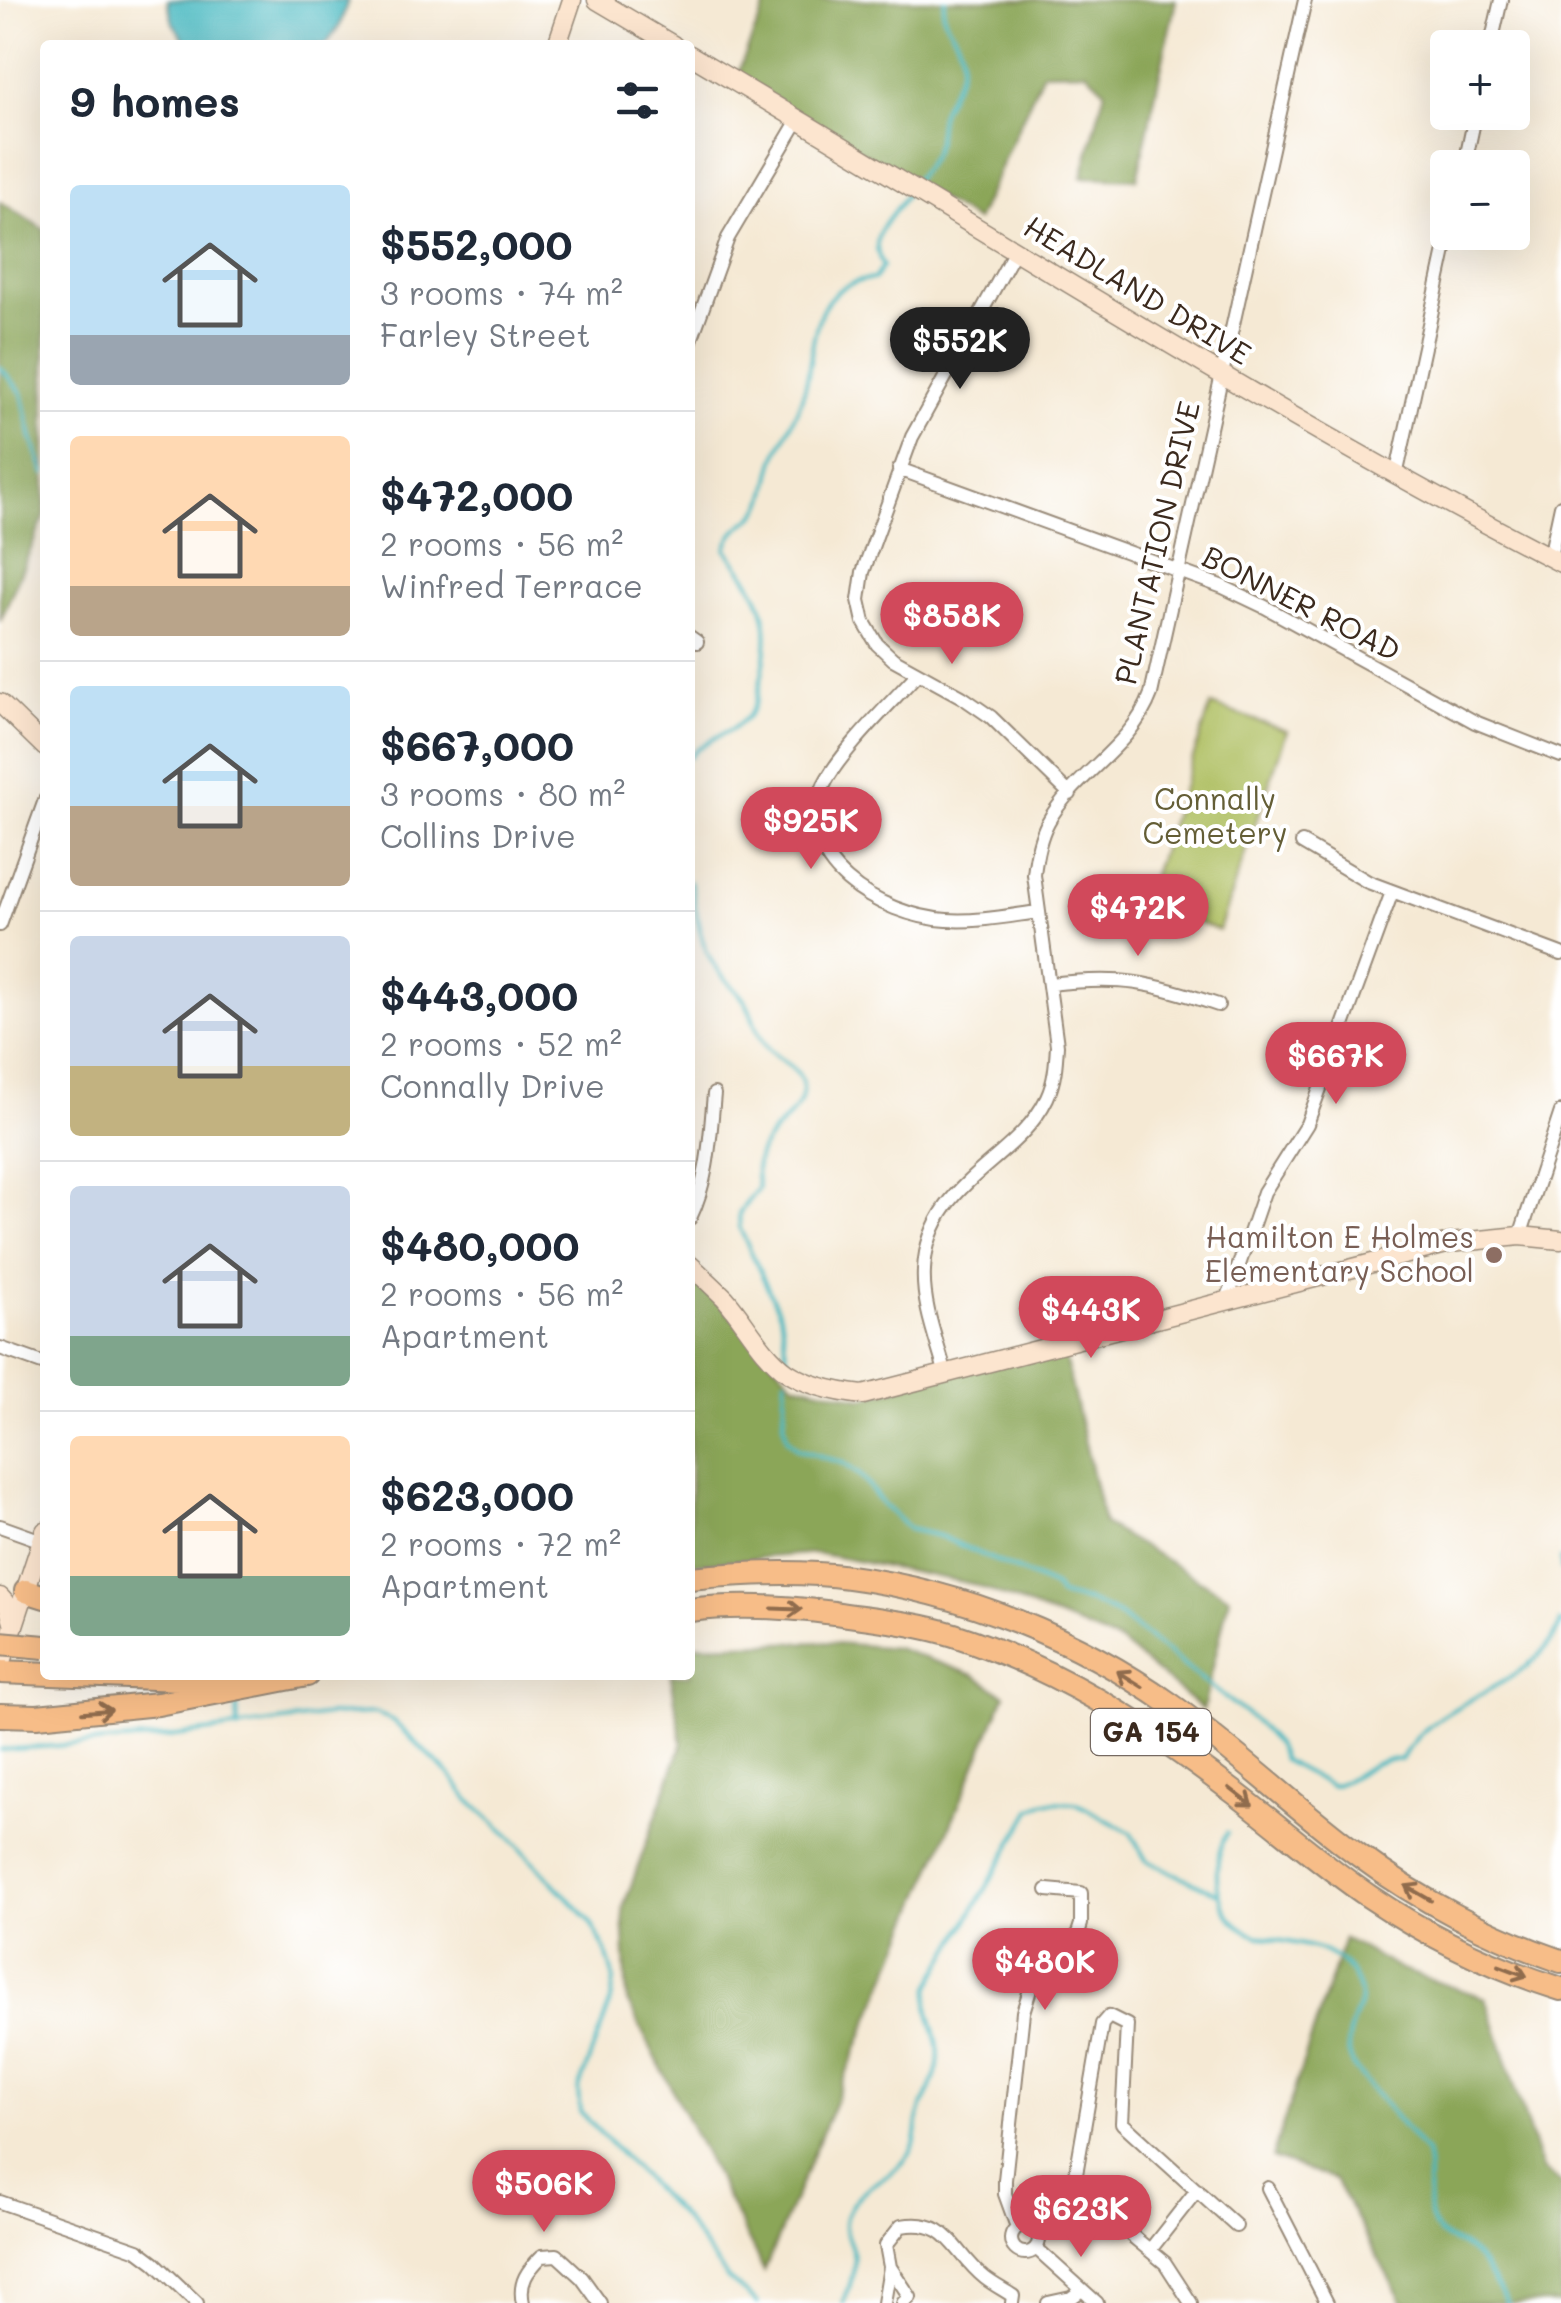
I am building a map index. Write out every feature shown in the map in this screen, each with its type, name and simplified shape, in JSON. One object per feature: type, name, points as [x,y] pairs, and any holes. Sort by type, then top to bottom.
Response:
[{"type":"highway","name":"GA 154","points":[[695,1578],[802,1574],[874,1580],[1000,1614],[1060,1640],[1170,1704],[1384,1872],[1501,1937],[1561,1961]]},
{"type":"highway","name":"GA 154","points":[[695,1610],[795,1608],[875,1619],[950,1634],[1022,1660],[1086,1692],[1144,1728],[1232,1790],[1370,1897],[1488,1961],[1561,1989]]},
{"type":"highway","points":[[7,1634],[40,1645]]},
{"type":"highway","points":[[0,1670],[40,1676]]},
{"type":"highway","points":[[0,1714],[37,1716],[143,1706],[281,1680]]},
{"type":"street","points":[[558,40],[572,0]]},
{"type":"street","points":[[597,0],[665,40]]},
{"type":"street","name":"PLANTATION DRIVE","points":[[946,1375],[925,1294],[928,1245],[951,1198],[1031,1121],[1048,1096],[1056,1072],[1057,1045],[1034,875],[1037,847],[1050,819],[1144,713],[1305,0]]},
{"type":"street","points":[[1494,30],[1501,0]]},
{"type":"street","name":"HEADLAND DRIVE","points":[[695,58],[1222,375],[1396,476],[1555,560]]},
{"type":"street","points":[[695,328],[728,238],[798,120]]},
{"type":"street","points":[[1396,476],[1446,250]]},
{"type":"street","points":[[1016,251],[924,410],[860,586],[864,622],[877,644],[893,659],[991,717],[1070,794]]},
{"type":"street","name":"BONNER ROAD","points":[[900,469],[1178,570],[1266,608],[1475,722],[1561,756]]},
{"type":"street","points":[[1555,560],[1561,506]]},
{"type":"street","points":[[918,673],[825,783],[816,818],[825,854],[836,872],[853,886],[921,916],[968,921],[1038,912]]},
{"type":"street","points":[[0,703],[40,741]]},
{"type":"street","points":[[0,925],[40,814]]},
{"type":"street","points":[[1302,844],[1368,882],[1561,954]]},
{"type":"street","points":[[1227,1300],[1264,1192],[1307,1124],[1392,892]]},
{"type":"street","points":[[1050,984],[1098,978],[1132,980],[1218,1005]]},
{"type":"street","points":[[695,1208],[706,1174],[714,1094]]},
{"type":"street","points":[[1520,1236],[1561,1112]]},
{"type":"street","points":[[695,1270],[726,1299],[774,1361],[801,1380],[864,1395],[1450,1243],[1520,1236],[1561,1240]]},
{"type":"street","points":[[0,1348],[40,1362]]},
{"type":"street","points":[[0,1526],[40,1535]]},
{"type":"street","points":[[7,1634],[36,1594],[40,1561]]},
{"type":"street","points":[[0,1585],[36,1594]]},
{"type":"street","points":[[0,1596],[8,1606],[0,1670]]},
{"type":"street","points":[[1017,2227],[1033,2227],[1040,2239],[1036,2248],[1024,2252],[1016,2248],[1011,2238],[1017,2227],[1005,2194],[1022,2012],[1040,1961],[1074,1946],[1082,1924],[1080,1893],[1046,1890]]},
{"type":"street","points":[[1192,2303],[1166,2263],[1079,2192],[1076,2174],[1102,2024],[1109,2016],[1127,2025],[1122,2124],[1236,2226]]},
{"type":"street","points":[[1268,2188],[1327,2303]]},
{"type":"street","points":[[1150,2250],[1196,2190]]},
{"type":"street","points":[[0,2202],[138,2250],[189,2300]]},
{"type":"street","points":[[884,2303],[890,2267],[886,2245],[902,2226],[921,2222],[943,2230],[985,2278],[1014,2296],[1012,2303]]},
{"type":"street","points":[[1036,2248],[1065,2299],[1096,2303]]},
{"type":"street","points":[[523,2303],[525,2273],[542,2256],[557,2256],[582,2278],[600,2303]]},
{"type":"street","points":[[890,2267],[910,2297],[903,2303]]},
{"type":"green space","points":[[768,0],[1176,0],[1137,179],[1082,177],[1105,90],[1085,71],[1043,72],[976,221],[736,77]]},
{"type":"green space","points":[[0,202],[40,227],[40,528],[0,621]]},
{"type":"green space","name":"Connally Cemetery","points":[[1211,705],[1287,731],[1219,930],[1143,904]]},
{"type":"green space","points":[[695,1276],[794,1383],[863,1398],[1061,1341],[1104,1524],[1229,1597],[1203,1710],[1120,1642],[973,1584],[816,1553],[695,1564]]},
{"type":"green space","points":[[823,1642],[896,1648],[974,1675],[1005,1695],[764,2271],[627,2001],[623,1908],[682,1744],[672,1680],[695,1680],[695,1645]]},
{"type":"green space","points":[[1344,1938],[1401,1970],[1486,1998],[1542,2170],[1561,2183],[1561,2303],[1403,2303],[1335,2180],[1272,2158]]},
{"type":"water","points":[[167,0],[348,0],[340,25],[330,40],[185,40],[173,23]]},
{"type":"waterway","points":[[913,182],[933,152],[941,114],[961,66],[959,43],[944,15],[945,0]]},
{"type":"waterway","points":[[695,752],[740,724],[750,713],[762,675],[767,637],[762,607],[726,549],[734,533],[764,502],[774,462],[806,384],[820,315],[838,290],[874,279],[883,266],[878,254],[879,234],[908,190]]},
{"type":"waterway","points":[[0,367],[22,393],[40,461]]},
{"type":"waterway","points":[[695,906],[712,962],[746,1003],[765,1045],[796,1071],[802,1082],[797,1106],[760,1151],[756,1168],[758,1188],[739,1213],[740,1229],[780,1314],[788,1364]]},
{"type":"waterway","points":[[786,1379],[784,1423],[787,1438],[798,1449],[843,1463],[861,1476],[883,1505],[909,1529],[940,1536],[1055,1587],[1059,1595],[1090,1602],[1119,1615],[1255,1721],[1276,1744],[1283,1760]]},
{"type":"waterway","points":[[1561,1559],[1561,1569]]},
{"type":"waterway","points":[[1283,1760],[1331,1786],[1382,1761],[1401,1760],[1437,1720],[1529,1664],[1548,1645],[1561,1622]]},
{"type":"waterway","points":[[237,1703],[238,1729]]},
{"type":"waterway","points":[[0,1750],[161,1738],[328,1715],[375,1713],[392,1720],[590,1921],[605,1949],[614,1980],[611,2001],[578,2090],[580,2112],[683,2218],[728,2279],[758,2303]]},
{"type":"waterway","points":[[843,2303],[854,2264],[845,2226],[847,2214],[860,2195],[897,2168],[912,2150],[921,2110],[936,2075],[939,2056],[929,2011],[930,1986],[1031,1810],[1045,1802],[1076,1803],[1131,1833],[1146,1860],[1216,1893]]},
{"type":"waterway","points":[[1227,1833],[1217,1878],[1224,1907],[1245,1929],[1321,1950],[1351,1973],[1360,1992],[1348,2043],[1355,2069],[1426,2153],[1430,2215],[1436,2229],[1476,2257],[1507,2303]]},
{"type":"place","name":"Hamilton E Holmes Elementary School","points":[[1494,1255]]}]
